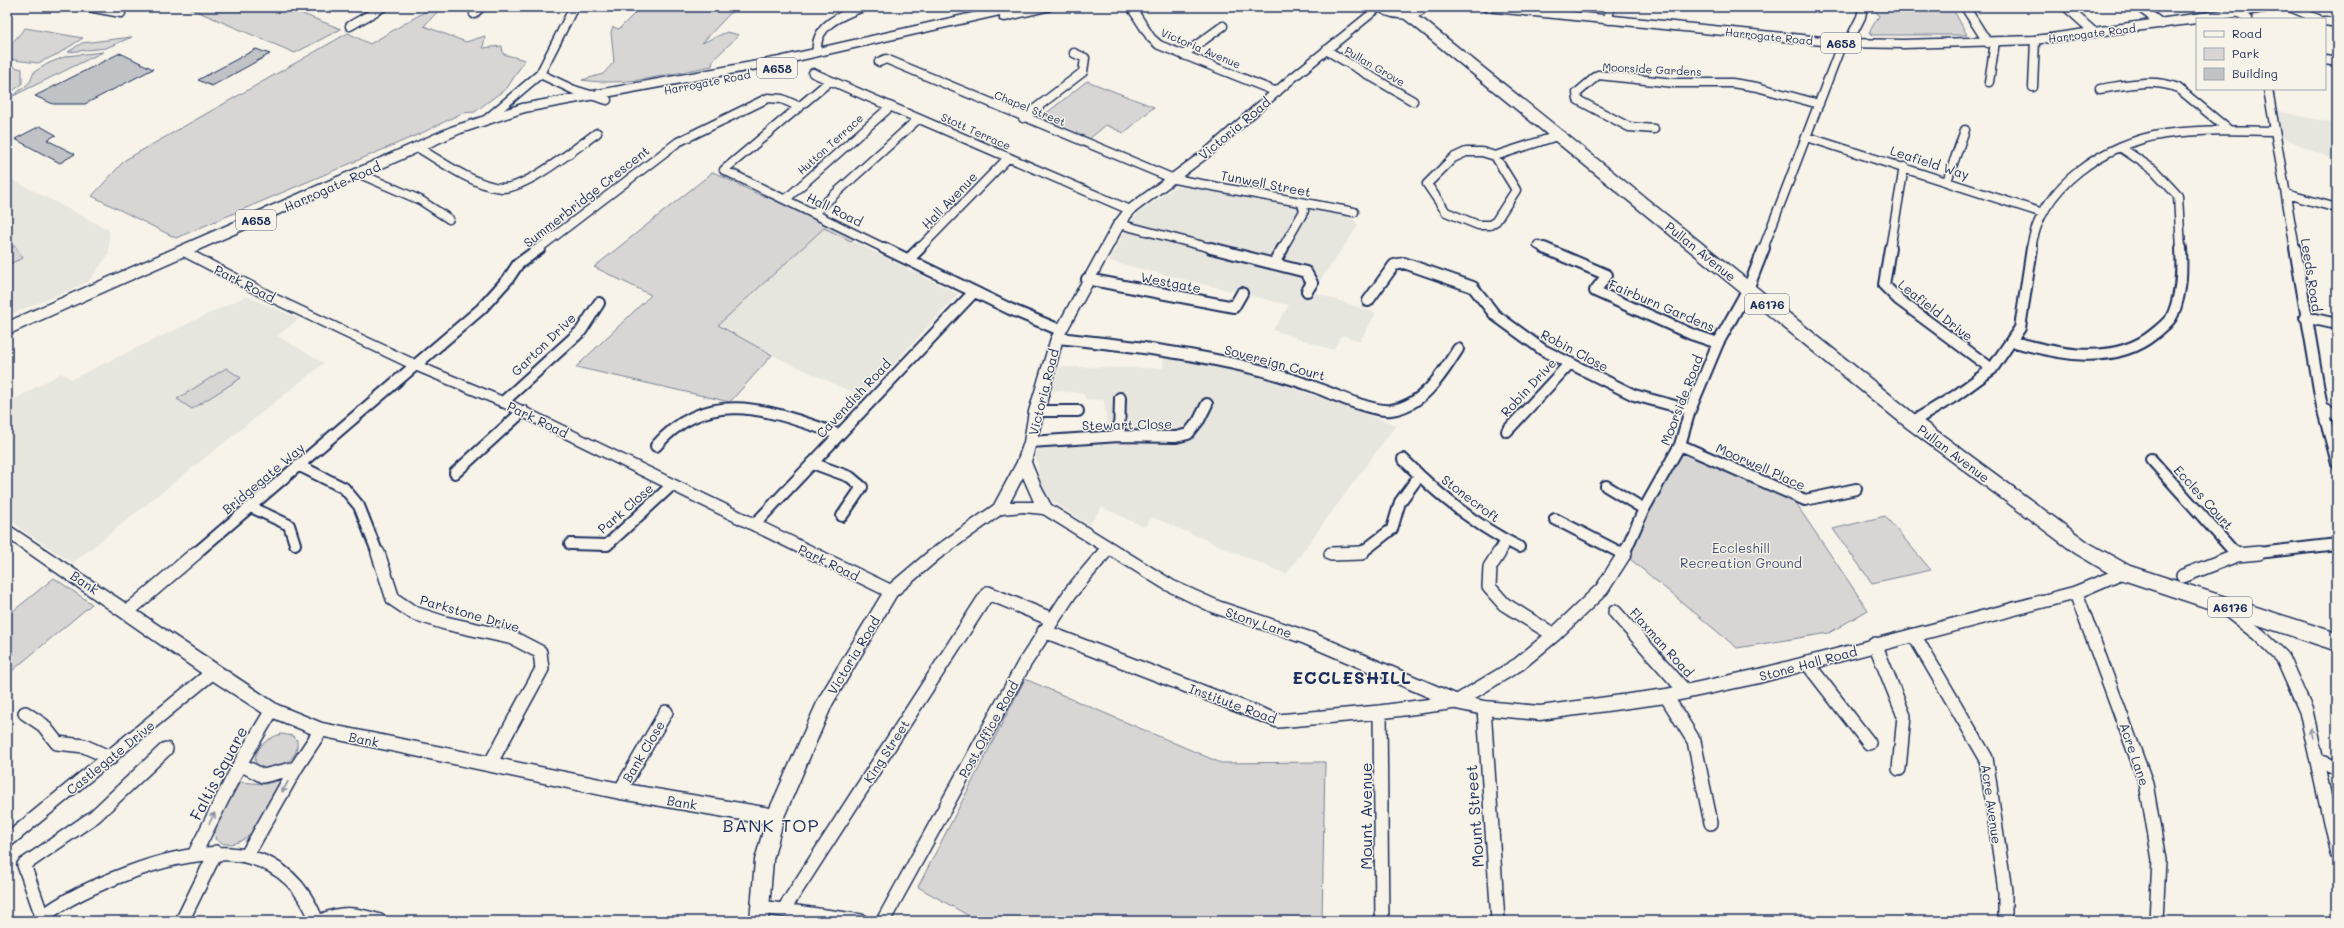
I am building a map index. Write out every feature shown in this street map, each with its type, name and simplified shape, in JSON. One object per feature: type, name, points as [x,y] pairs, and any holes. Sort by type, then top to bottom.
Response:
[{"type":"highway","name":"Harrogate Road","points":[[7,329],[486,119],[522,108],[591,94],[716,73],[1017,7]]},
{"type":"highway","name":"Harrogate Road","points":[[505,114],[526,113],[607,100],[773,69],[1046,7]]},
{"type":"highway","points":[[1401,12],[1434,7]]},
{"type":"highway","name":"Harrogate Road","points":[[1485,7],[1609,13],[1845,43],[1992,42],[2036,40],[2196,19]]},
{"type":"highway","name":"Harrogate Road","points":[[2212,18],[2243,16],[2270,7]]},
{"type":"main road","name":"Pullan Avenue","points":[[1401,12],[1912,422],[2082,548],[2124,572]]},
{"type":"main road","name":"A6176","points":[[2124,572],[2337,642]]},
{"type":"street","points":[[88,7],[116,10],[121,13]]},
{"type":"street","points":[[350,26],[383,7]]},
{"type":"street","points":[[474,14],[481,7]]},
{"type":"street","points":[[486,119],[540,74],[574,7]]},
{"type":"street","points":[[817,52],[815,45],[817,35],[843,14],[863,7]]},
{"type":"street","name":"Victoria Avenue","points":[[1131,7],[1151,38],[1159,45],[1277,92]]},
{"type":"street","name":"Moorside Road","points":[[1456,702],[1519,664],[1554,635],[1602,589],[1624,554],[1644,509],[1680,445],[1690,410],[1718,343],[1748,289],[1819,104],[1845,43],[1861,17],[1863,7]]},
{"type":"street","points":[[1965,7],[1992,42],[1989,82]]},
{"type":"street","points":[[2066,7],[2095,33]]},
{"type":"street","points":[[2138,7],[2162,24]]},
{"type":"street","points":[[2290,7],[2316,18]]},
{"type":"street","name":"Victoria Road","points":[[760,914],[764,860],[775,817],[826,701],[891,592],[934,555],[998,510],[1024,462],[1031,442],[1036,411],[1058,334],[1087,279],[1119,224],[1130,210],[1150,194],[1174,179],[1326,50],[1401,12]]},
{"type":"street","points":[[2326,21],[2337,23]]},
{"type":"street","points":[[1183,55],[1223,26]]},
{"type":"street","points":[[2033,87],[2036,40]]},
{"type":"street","name":"Pullan Grove","points":[[1326,50],[1413,101]]},
{"type":"street","points":[[1023,118],[1083,72],[1085,58],[1074,53]]},
{"type":"street","name":"Chapel Street","points":[[879,62],[886,59],[1023,118],[1174,179]]},
{"type":"street","points":[[2326,60],[2337,62]]},
{"type":"street","name":"Stott Terrace","points":[[813,73],[1130,210]]},
{"type":"street","points":[[540,74],[574,90],[607,100]]},
{"type":"street","name":"Moorside Gardens","points":[[1654,130],[1629,127],[1614,120],[1578,100],[1577,93],[1598,75],[1674,83],[1732,83],[1757,87],[1819,104]]},
{"type":"street","name":"Hall Road","points":[[830,81],[724,170],[909,259],[1058,334]]},
{"type":"street","points":[[2100,89],[2154,82],[2169,83],[2178,88],[2229,130]]},
{"type":"street","name":"Leeds Road","points":[[2268,90],[2305,316],[2322,407],[2337,463]]},
{"type":"street","name":"Summerbridge Crescent","points":[[417,366],[481,309],[508,279],[518,264],[678,142],[768,98],[782,99],[800,107]]},
{"type":"street","name":"Hutton Terrace","points":[[786,199],[890,107]]},
{"type":"street","points":[[814,213],[918,119]]},
{"type":"street","points":[[1947,181],[1965,130]]},
{"type":"street","points":[[1912,422],[1992,369],[2020,328],[2034,231],[2049,200],[2081,168],[2120,147],[2164,134],[2229,130],[2274,131]]},
{"type":"street","points":[[419,148],[490,185],[503,188],[515,186],[539,172],[597,133]]},
{"type":"street","points":[[1495,156],[1516,190],[1496,221],[1490,225],[1478,225],[1446,212],[1427,184],[1453,158],[1466,152],[1482,152],[1495,156],[1557,136]]},
{"type":"street","name":"Leafield Way","points":[[1807,137],[2043,213]]},
{"type":"street","points":[[2011,341],[2043,351],[2083,355],[2122,351],[2154,335],[2173,315],[2182,275],[2178,196],[2154,170],[2120,147]]},
{"type":"street","name":"Hall Avenue","points":[[909,259],[1008,158]]},
{"type":"street","name":"Leafield Drive","points":[[1904,167],[1884,285],[1899,300],[1992,369]]},
{"type":"street","points":[[360,174],[420,200],[449,219]]},
{"type":"street","name":"Tunwell Street","points":[[1174,179],[1302,204],[1354,212]]},
{"type":"street","points":[[2286,194],[2337,208]]},
{"type":"street","points":[[1274,263],[1304,211],[1302,204]]},
{"type":"street","points":[[1119,224],[1306,272],[1312,283],[1307,291]]},
{"type":"street","name":"Fairburn Gardens","points":[[1538,245],[1607,275],[1595,291],[1691,334],[1718,343]]},
{"type":"street","name":"Park Road","points":[[183,251],[276,299],[417,366],[523,411],[891,592]]},
{"type":"street","name":"Robin Close","points":[[1368,301],[1394,265],[1404,263],[1473,287],[1495,314],[1543,350],[1634,395],[1690,410]]},
{"type":"street","name":"Westgate","points":[[1087,279],[1234,307],[1242,294]]},
{"type":"street","name":"Cavendish Road","points":[[754,525],[838,434],[974,292]]},
{"type":"street","name":"Garton Drive","points":[[503,402],[580,331],[599,303]]},
{"type":"street","points":[[2305,316],[2337,324]]},
{"type":"street","name":"Sovereign Court","points":[[1058,334],[1153,348],[1231,363],[1288,378],[1389,410],[1403,408],[1411,403],[1443,373],[1458,349]]},
{"type":"street","name":"Robin Drive","points":[[1507,431],[1570,363]]},
{"type":"street","name":"Bridgegate Way","points":[[127,612],[417,366]]},
{"type":"street","points":[[1119,436],[1120,398]]},
{"type":"street","name":"Stewart Close","points":[[1031,442],[1119,436],[1176,437],[1188,434],[1199,420],[1206,404]]},
{"type":"street","points":[[656,446],[674,427],[694,415],[712,408],[735,406],[778,414],[838,434]]},
{"type":"street","points":[[2322,407],[2337,416]]},
{"type":"street","points":[[455,473],[523,411]]},
{"type":"street","points":[[1036,411],[1078,411]]},
{"type":"street","name":"Moorwell Place","points":[[1680,445],[1805,500],[1856,489]]},
{"type":"street","name":"Stonecroft","points":[[1402,459],[1419,476],[1482,526],[1519,547]]},
{"type":"street","name":"Eccles Court","points":[[2151,459],[2237,554]]},
{"type":"street","name":"Stony Lane","points":[[1024,462],[1035,490],[1046,509]]},
{"type":"street","points":[[812,463],[850,477],[862,487],[842,516]]},
{"type":"street","name":"Parkstone Drive","points":[[300,466],[344,488],[359,506],[372,536],[393,599],[414,613],[445,623],[512,638],[540,652],[542,670],[490,764]]},
{"type":"street","points":[[1331,554],[1361,553],[1392,529],[1400,502],[1419,476]]},
{"type":"street","name":"Park Close","points":[[570,544],[607,545],[672,484]]},
{"type":"street","points":[[1606,486],[1644,509]]},
{"type":"street","name":"Stony Lane","points":[[998,510],[1022,506],[1046,509],[1169,585],[1216,607],[1307,638],[1456,702],[1484,708]]},
{"type":"street","points":[[250,507],[289,525],[295,544]]},
{"type":"street","points":[[1555,519],[1624,554]]},
{"type":"street","name":"Bank","points":[[7,530],[213,672],[272,710],[321,730],[620,790],[749,814],[775,817]]},
{"type":"street","points":[[1506,541],[1490,567],[1489,587],[1504,604],[1554,635]]},
{"type":"street","points":[[2183,576],[2237,554],[2337,544]]},
{"type":"street","name":"Post Office Road","points":[[883,921],[1017,675],[1051,619],[1088,569],[1108,548]]},
{"type":"street","name":"Stone Hall Road","points":[[1484,708],[1540,713],[1686,692],[1807,663],[1875,644],[2076,594],[2124,572]]},
{"type":"street","name":"King Street","points":[[784,909],[988,593],[1051,619]]},
{"type":"street","name":"Acre Lane","points":[[2076,594],[2146,783],[2159,860],[2156,921]]},
{"type":"street","points":[[2217,602],[2258,634],[2282,657],[2306,711],[2337,854]]},
{"type":"street","name":"Flaxman Road","points":[[1615,612],[1686,692]]},
{"type":"street","name":"Institute Road","points":[[1044,631],[1278,721],[1380,712],[1456,702]]},
{"type":"street","name":"Acre Avenue","points":[[1914,635],[1986,758],[2005,891],[2005,921]]},
{"type":"street","points":[[1875,644],[1904,716],[1899,769]]},
{"type":"street","points":[[1807,663],[1869,743]]},
{"type":"street","name":"Castlegate Drive","points":[[7,841],[111,758],[213,672]]},
{"type":"street","points":[[1666,696],[1694,741],[1711,823]]},
{"type":"street","name":"Mount Street","points":[[1484,708],[1498,921]]},
{"type":"street","name":"Faltis Square","points":[[195,853],[240,764],[272,710]]},
{"type":"street","name":"Bank Close","points":[[620,790],[666,712]]},
{"type":"street","name":"Mount Avenue","points":[[1380,712],[1382,765],[1382,921]]},
{"type":"street","points":[[25,713],[43,725],[57,743],[84,746],[111,758]]},
{"type":"street","points":[[247,855],[296,768],[321,730]]},
{"type":"street","points":[[166,749],[95,816],[24,865],[39,919],[94,886],[154,862],[195,853],[216,852],[247,855],[266,861],[283,871],[303,891],[316,921]]},
{"type":"street","points":[[2318,761],[2337,768]]},
{"type":"street","points":[[240,764],[263,776],[296,768]]},
{"type":"street","points":[[182,921],[216,852]]},
{"type":"street","points":[[760,914],[784,909],[861,921]]},
{"type":"street","points":[[321,921],[334,915],[348,912],[380,921]]},
{"type":"shaded area","points":[[2278,111],[2337,124],[2337,161],[2281,137]]},
{"type":"shaded area","points":[[713,172],[958,294],[863,397],[772,355],[730,402],[576,367],[651,295],[594,267]]},
{"type":"shaded area","points":[[7,177],[109,230],[109,254],[88,282],[7,316]]},
{"type":"shaded area","points":[[1176,186],[1298,205],[1354,219],[1358,226],[1312,292],[1376,313],[1360,341],[1342,335],[1333,350],[1273,330],[1289,305],[1109,261],[1129,224],[1137,214]]},
{"type":"shaded area","points":[[246,296],[299,319],[277,336],[324,363],[73,563],[22,530],[7,515],[7,404],[61,373],[72,379]]},
{"type":"shaded area","points":[[1164,356],[1257,375],[1396,425],[1286,574],[1152,517],[1144,527],[1102,507],[1089,525],[1054,502],[1043,489],[1039,477],[1036,455],[1046,434],[1094,432],[1102,429],[1107,424],[1104,400],[1086,399],[1082,393],[1049,390],[1057,367],[1163,368]]},
{"type":"green space","points":[[285,7],[341,29],[295,53],[189,8]]},
{"type":"green space","points":[[641,7],[736,7],[702,43],[727,32],[739,35],[713,60],[712,66],[631,81],[598,82],[582,80],[603,74],[614,62],[611,32],[613,27],[619,29]]},
{"type":"green space","points":[[1873,7],[1952,7],[1967,35],[1873,35],[1869,32],[1879,16]]},
{"type":"green space","points":[[441,8],[424,26],[466,42],[485,36],[483,48],[502,46],[503,54],[525,60],[507,88],[475,112],[462,113],[424,132],[176,238],[92,196],[125,160],[348,33],[370,44],[426,11]]},
{"type":"green space","points":[[25,28],[83,38],[58,54],[38,63],[7,59],[7,49]]},
{"type":"green space","points":[[132,37],[106,48],[68,52],[82,43]]},
{"type":"green space","points":[[103,52],[13,96],[30,82],[34,72],[49,63],[67,56]]},
{"type":"green space","points":[[7,65],[22,69],[22,84],[7,95]]},
{"type":"green space","points":[[1087,81],[1154,107],[1124,133],[1106,125],[1088,140],[1039,119]]},
{"type":"green space","points":[[713,172],[764,197],[768,194],[855,238],[851,241],[824,228],[718,325],[772,355],[730,402],[576,367],[651,295],[594,267]]},
{"type":"green space","points":[[15,246],[23,258],[7,265],[7,249]]},
{"type":"green space","points":[[226,368],[241,378],[192,409],[177,399]]},
{"type":"green space","name":"Eccleshill Recreation Ground","points":[[1680,445],[1790,495],[1868,610],[1829,633],[1737,648],[1624,554]]},
{"type":"green space","points":[[1885,516],[1931,570],[1872,583],[1833,529]]},
{"type":"green space","points":[[54,578],[92,604],[7,675],[7,616]]},
{"type":"green space","points":[[1025,679],[1221,763],[1325,762],[1322,921],[978,921],[918,887]]},
{"type":"green space","points":[[281,734],[293,736],[297,740],[295,753],[291,759],[280,766],[273,769],[260,769],[255,761],[260,747],[267,740]]},
{"type":"green space","points":[[281,780],[255,830],[251,834],[241,841],[231,844],[225,844],[215,839],[216,825],[240,782],[265,784]]},
{"type":"building","points":[[256,49],[270,54],[212,86],[198,80]]},
{"type":"building","points":[[120,53],[153,69],[85,104],[53,104],[35,96]]},
{"type":"building","points":[[40,126],[56,135],[47,140],[75,154],[60,163],[15,139]]},
{"type":"district","name":"ECCLESHILL","points":[[1352,677]]},
{"type":"district","name":"BANK TOP","points":[[771,825]]}]
